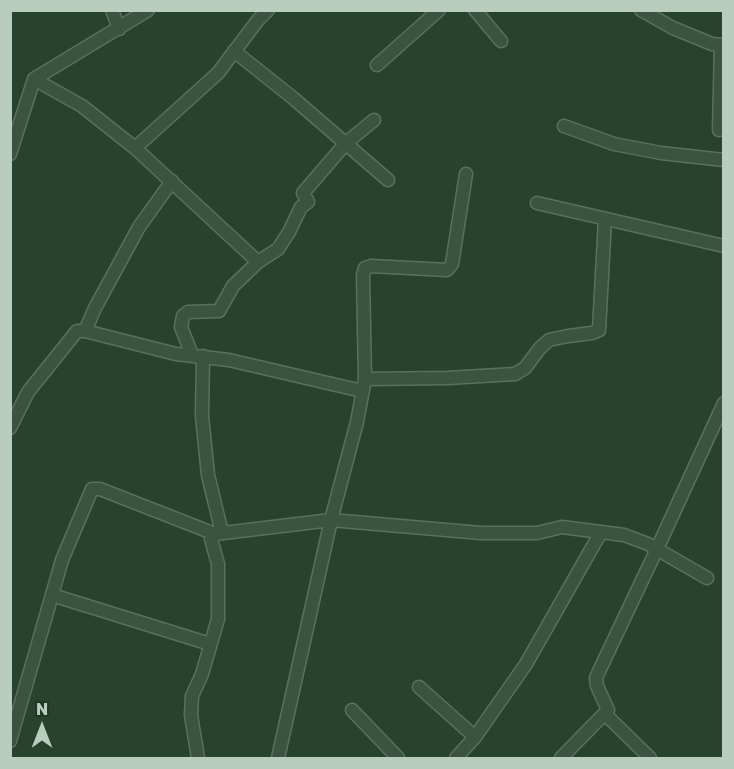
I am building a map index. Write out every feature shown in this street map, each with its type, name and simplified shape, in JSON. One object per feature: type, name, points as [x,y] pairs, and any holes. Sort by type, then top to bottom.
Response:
[{"type":"street","points":[[112,10],[118,28]]},
{"type":"street","points":[[10,154],[34,79],[148,10]]},
{"type":"street","points":[[135,148],[218,73],[268,10]]},
{"type":"street","points":[[377,65],[439,10]]},
{"type":"street","points":[[475,10],[501,41]]},
{"type":"street","points":[[641,10],[673,28],[712,44],[722,45],[719,130]]},
{"type":"street","points":[[234,51],[346,142],[388,180]]},
{"type":"street","points":[[34,79],[82,105],[135,148],[258,262]]},
{"type":"street","points":[[218,533],[208,475],[197,356],[181,327],[183,316],[188,312],[219,311],[233,286],[258,262],[278,249],[301,207],[308,202],[303,193],[346,142],[374,120]]},
{"type":"street","points":[[564,126],[614,144],[661,153],[723,160]]},
{"type":"street","points":[[278,759],[331,520],[357,422],[364,385],[363,275],[365,268],[371,266],[447,270],[452,264],[466,174]]},
{"type":"street","points":[[85,331],[139,227],[172,181]]},
{"type":"street","points":[[537,203],[723,246]]},
{"type":"street","points":[[10,428],[28,392],[77,331],[85,331],[176,354],[229,360],[364,385],[515,374],[525,368],[549,340],[599,330],[605,219]]},
{"type":"street","points":[[561,759],[608,710],[597,686],[597,678],[723,403]]},
{"type":"street","points":[[10,741],[62,560],[92,489],[100,489],[218,533],[331,520],[481,533],[537,533],[562,527],[624,535],[657,549],[706,578]]},
{"type":"street","points":[[456,759],[475,737],[526,664],[602,532]]},
{"type":"street","points":[[198,759],[191,715],[192,696],[202,674],[218,619],[218,564],[211,539],[218,533]]},
{"type":"street","points":[[52,595],[210,644]]},
{"type":"street","points":[[419,687],[475,737]]},
{"type":"street","points":[[352,710],[398,759]]},
{"type":"street","points":[[605,714],[650,759]]}]
